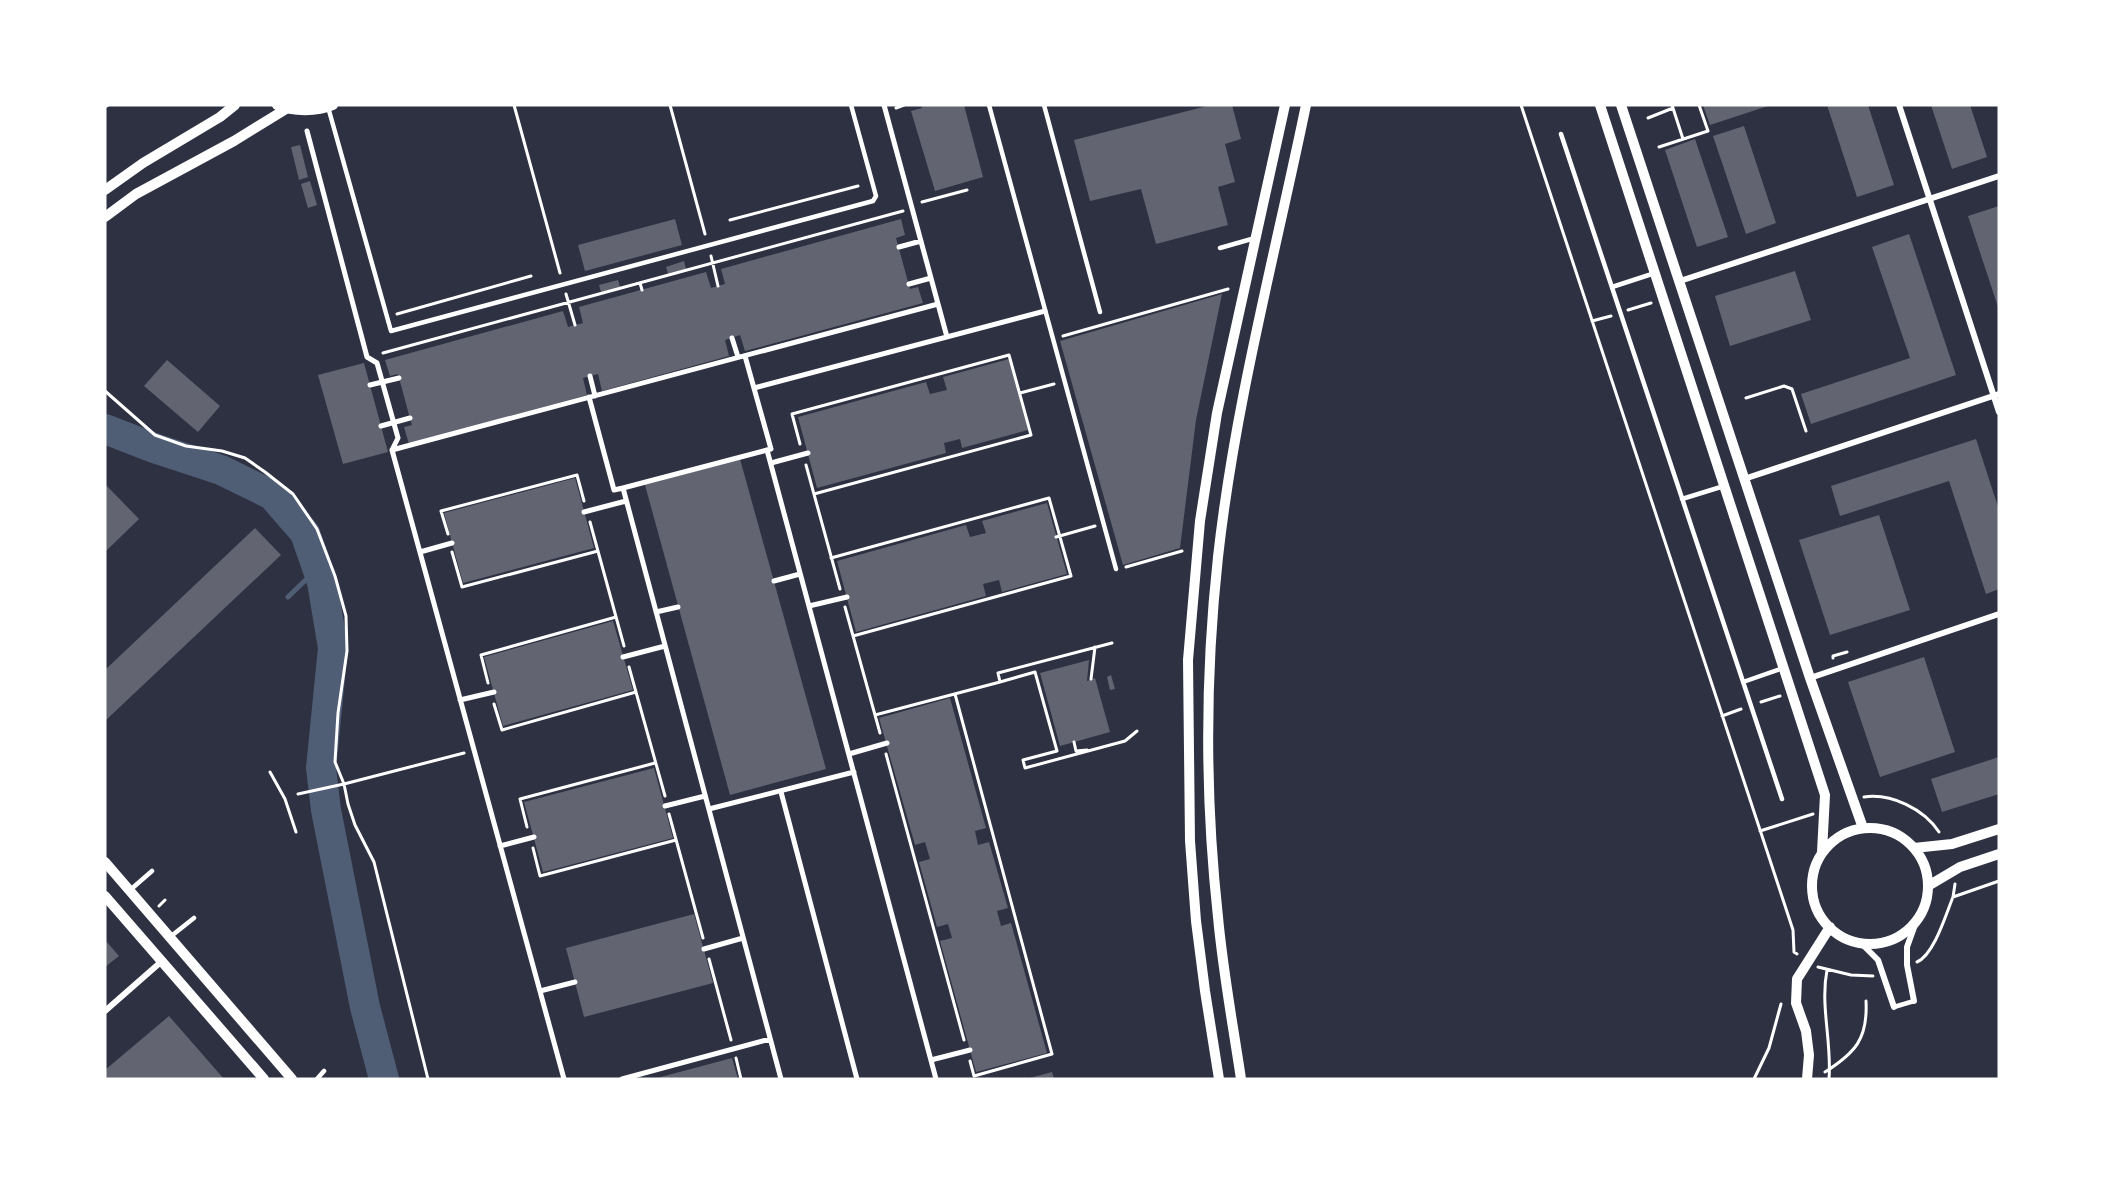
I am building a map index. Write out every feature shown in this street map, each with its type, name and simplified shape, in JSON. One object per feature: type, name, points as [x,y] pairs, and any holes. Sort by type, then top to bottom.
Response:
[{"type":"street","points":[[105,190],[143,163],[220,117],[235,105]]},
{"type":"street","points":[[884,105],[946,337]]},
{"type":"street","points":[[1219,1079],[1195,909],[1190,841],[1188,660],[1200,521],[1217,413],[1285,105]]},
{"type":"street","points":[[1242,1079],[1217,917],[1209,791],[1209,675],[1218,557],[1236,428],[1306,105]]},
{"type":"street","points":[[1600,105],[1825,795],[1822,852]]},
{"type":"street","points":[[1621,105],[1810,678],[1863,828]]},
{"type":"street","points":[[1899,105],[1996,394],[1999,412]]},
{"type":"street","points":[[105,217],[136,194],[234,141],[282,107],[298,111],[331,106]]},
{"type":"street","points":[[307,131],[366,357],[377,363],[398,438],[392,450],[564,1079]]},
{"type":"street","points":[[1680,281],[1999,176]]},
{"type":"street","points":[[899,247],[921,241]]},
{"type":"street","points":[[909,284],[931,278]]},
{"type":"street","points":[[392,450],[669,374],[938,304]]},
{"type":"street","points":[[754,388],[1045,311]]},
{"type":"street","points":[[732,338],[738,357]]},
{"type":"street","points":[[590,376],[592,396],[614,490],[771,449],[745,356]]},
{"type":"street","points":[[370,385],[399,378]]},
{"type":"street","points":[[1744,478],[1996,394]]},
{"type":"street","points":[[381,426],[410,418]]},
{"type":"street","points":[[767,450],[936,1079]]},
{"type":"street","points":[[771,463],[805,453]]},
{"type":"street","points":[[623,488],[781,1079]]},
{"type":"street","points":[[586,512],[626,501]]},
{"type":"street","points":[[420,552],[451,544]]},
{"type":"street","points":[[774,581],[800,574]]},
{"type":"street","points":[[809,606],[845,598]]},
{"type":"street","points":[[656,612],[678,607]]},
{"type":"street","points":[[1810,678],[1999,614]]},
{"type":"street","points":[[623,657],[665,646]]},
{"type":"street","points":[[460,700],[492,692]]},
{"type":"street","points":[[849,754],[885,744]]},
{"type":"street","points":[[709,809],[854,772]]},
{"type":"street","points":[[781,792],[857,1079]]},
{"type":"street","points":[[665,806],[705,796]]},
{"type":"street","points":[[1914,1000],[1907,965],[1907,947],[1925,905],[1928,886],[1922,859],[1914,848],[1900,836],[1882,829],[1863,828],[1848,832],[1834,840],[1822,852],[1815,867],[1812,891],[1819,915],[1844,938],[1861,943],[1891,940],[1916,922]]},
{"type":"street","points":[[1914,848],[1952,844],[1999,829]]},
{"type":"street","points":[[500,846],[532,837]]},
{"type":"street","points":[[1928,886],[1960,867],[1999,854]]},
{"type":"street","points":[[105,862],[292,1079]]},
{"type":"street","points":[[105,896],[264,1079]]},
{"type":"street","points":[[1807,1079],[1809,1055],[1806,1031],[1797,1003],[1797,979],[1830,927]]},
{"type":"street","points":[[704,949],[743,938]]},
{"type":"street","points":[[1861,943],[1878,960],[1894,1007]]},
{"type":"street","points":[[105,1011],[162,961]]},
{"type":"street","points":[[540,991],[575,982]]},
{"type":"street","points":[[622,1079],[770,1039]]},
{"type":"street","points":[[931,1060],[969,1050]]},
{"type":"lane","points":[[331,106],[391,332],[873,201],[876,196],[851,105]]},
{"type":"lane","points":[[989,105],[1116,569]]},
{"type":"lane","points":[[1044,105],[1100,312]]},
{"type":"lane","points":[[1561,134],[1782,799]]},
{"type":"lane","points":[[1220,248],[1255,238]]},
{"type":"lane","points":[[597,268],[599,275]]},
{"type":"lane","points":[[1612,287],[1655,273]]},
{"type":"lane","points":[[1682,500],[1724,486]]},
{"type":"lane","points":[[1743,682],[1783,668]]},
{"type":"lane","points":[[129,891],[152,871]]},
{"type":"lane","points":[[170,937],[194,918]]},
{"type":"lane","points":[[1894,1007],[1914,1000]]},
{"type":"lane","points":[[317,1079],[324,1071]]},
{"type":"path","points":[[514,105],[560,273]]},
{"type":"path","points":[[670,105],[705,234]]},
{"type":"path","points":[[1521,105],[1793,930],[1794,952],[1827,970],[1824,1001],[1829,1038],[1829,1079]]},
{"type":"path","points":[[1659,147],[1708,131],[1700,105]]},
{"type":"path","points":[[1648,118],[1672,107],[1683,139]]},
{"type":"path","points":[[730,220],[858,186]]},
{"type":"path","points":[[366,357],[713,263],[967,190]]},
{"type":"path","points":[[710,254],[718,286]]},
{"type":"path","points":[[387,317],[531,276]]},
{"type":"path","points":[[640,283],[642,290]]},
{"type":"path","points":[[1060,337],[1228,289]]},
{"type":"path","points":[[566,294],[575,325]]},
{"type":"path","points":[[814,494],[1031,435],[1009,355],[792,414],[805,453],[814,494],[831,558],[845,598],[853,636],[885,744],[969,1050],[974,1076],[1052,1054],[955,694]]},
{"type":"path","points":[[1019,394],[1065,381]]},
{"type":"path","points":[[1746,398],[1784,386],[1792,389],[1806,431]]},
{"type":"path","points":[[105,391],[155,435],[186,446],[222,451],[245,458],[259,467],[293,494],[317,528],[335,576],[345,616],[347,651],[338,712],[335,762],[344,784],[355,825],[374,861],[428,1079]]},
{"type":"path","points":[[577,475],[598,551],[462,587],[451,544],[441,511],[577,475]]},
{"type":"path","points":[[831,558],[1049,498],[1071,576],[853,636]]},
{"type":"path","points":[[1058,536],[1103,524]]},
{"type":"path","points":[[1122,568],[1182,551]]},
{"type":"path","points":[[616,617],[480,655],[502,730],[636,692]]},
{"type":"path","points":[[1000,682],[998,673],[1112,643]]},
{"type":"path","points":[[1091,679],[1095,647]]},
{"type":"path","points":[[875,715],[1035,672],[1057,751],[1023,760],[1025,768],[1125,741],[1137,731]]},
{"type":"path","points":[[1074,742],[1076,751],[1083,749],[1089,751]]},
{"type":"path","points":[[298,794],[474,750]]},
{"type":"path","points":[[656,763],[520,799],[532,837],[540,876],[676,840]]},
{"type":"path","points":[[270,772],[285,799],[296,832]]},
{"type":"path","points":[[158,907],[165,900]]},
{"type":"path","points":[[1754,1079],[1769,1048],[1783,996]]},
{"type":"path","points":[[1825,1072],[1848,1057],[1859,1042],[1865,1026],[1866,1001]]},
{"type":"building","points":[[921,105],[964,105],[983,177],[935,191],[911,111],[922,108]]},
{"type":"building","points":[[1211,105],[1232,105],[1241,139],[1225,144],[1235,182],[1218,187],[1228,225],[1156,244],[1141,189],[1090,201],[1074,140]]},
{"type":"building","points":[[1703,105],[1771,105],[1710,125]]},
{"type":"building","points":[[1827,105],[1868,105],[1894,185],[1857,197]]},
{"type":"building","points":[[1931,105],[1970,105],[1987,157],[1952,169]]},
{"type":"building","points":[[1744,126],[1776,223],[1746,234],[1713,136]]},
{"type":"building","points":[[1695,139],[1728,237],[1697,247],[1665,150]]},
{"type":"building","points":[[300,145],[308,177],[299,180],[291,147]]},
{"type":"building","points":[[310,181],[317,205],[308,208],[301,184]]},
{"type":"building","points":[[1999,206],[1999,310],[1968,216]]},
{"type":"building","points":[[675,219],[682,245],[585,271],[578,245]]},
{"type":"building","points":[[901,219],[905,235],[896,238],[910,289],[918,287],[923,303],[745,351],[740,335],[725,340],[729,356],[602,391],[598,374],[583,378],[587,395],[409,444],[404,427],[412,425],[398,374],[390,376],[385,360],[563,311],[568,327],[583,323],[579,307],[706,272],[711,288],[725,284],[721,269]]},
{"type":"building","points":[[1909,234],[1956,375],[1811,424],[1801,394],[1910,358],[1872,247]]},
{"type":"building","points":[[684,261],[686,269],[668,274],[666,267]]},
{"type":"building","points":[[1795,271],[1811,320],[1730,346],[1715,296]]},
{"type":"building","points":[[618,280],[620,287],[601,292],[599,285]]},
{"type":"building","points":[[1222,294],[1196,420],[1180,548],[1123,565],[1060,341]]},
{"type":"building","points":[[1009,359],[1028,430],[962,448],[960,439],[944,443],[946,453],[817,488],[798,417],[926,382],[930,394],[947,390],[943,377]]},
{"type":"building","points":[[167,360],[220,406],[198,432],[144,386]]},
{"type":"building","points":[[364,363],[388,452],[343,464],[318,375]]},
{"type":"building","points":[[1976,439],[1999,510],[1999,589],[1986,594],[1949,481],[1840,516],[1831,486]]},
{"type":"building","points":[[740,459],[826,769],[730,795],[645,485]]},
{"type":"building","points":[[575,478],[594,548],[463,583],[444,513]]},
{"type":"building","points":[[105,484],[139,519],[105,552]]},
{"type":"building","points":[[1047,503],[1067,574],[1002,592],[999,580],[983,584],[986,596],[856,632],[837,561],[966,525],[970,537],[986,533],[982,521]]},
{"type":"building","points":[[1879,515],[1910,610],[1830,635],[1799,540]]},
{"type":"building","points":[[255,528],[281,555],[105,721],[105,670]]},
{"type":"building","points":[[613,621],[633,690],[503,726],[484,657]]},
{"type":"building","points":[[1924,657],[1955,752],[1880,777],[1848,682]]},
{"type":"building","points":[[1089,660],[1087,681],[1095,678],[1110,732],[1060,746],[1040,673]]},
{"type":"building","points":[[1111,675],[1115,689],[1110,690],[1107,677]]},
{"type":"building","points":[[950,698],[986,828],[975,831],[978,845],[989,842],[1008,908],[997,911],[1001,926],[1011,923],[1047,1053],[976,1072],[940,941],[952,938],[948,924],[937,927],[919,862],[930,859],[925,842],[915,845],[879,718]]},
{"type":"building","points":[[1999,757],[1999,794],[1942,812],[1931,779]]},
{"type":"building","points":[[654,768],[673,838],[543,872],[524,802]]},
{"type":"building","points":[[694,914],[713,983],[584,1017],[566,948]]},
{"type":"building","points":[[105,940],[119,956],[105,967]]},
{"type":"building","points":[[169,1016],[224,1079],[105,1079],[105,1070]]},
{"type":"building","points":[[732,1058],[738,1079],[657,1078]]},
{"type":"building","points":[[1052,1072],[1054,1079],[1030,1079],[1030,1078]]},
{"type":"waterway","points":[[105,429],[221,470],[272,495],[305,533],[322,582],[333,648],[321,768],[326,810],[365,1007],[384,1079]]},
{"type":"waterway","points":[[288,597],[317,569]]}]
